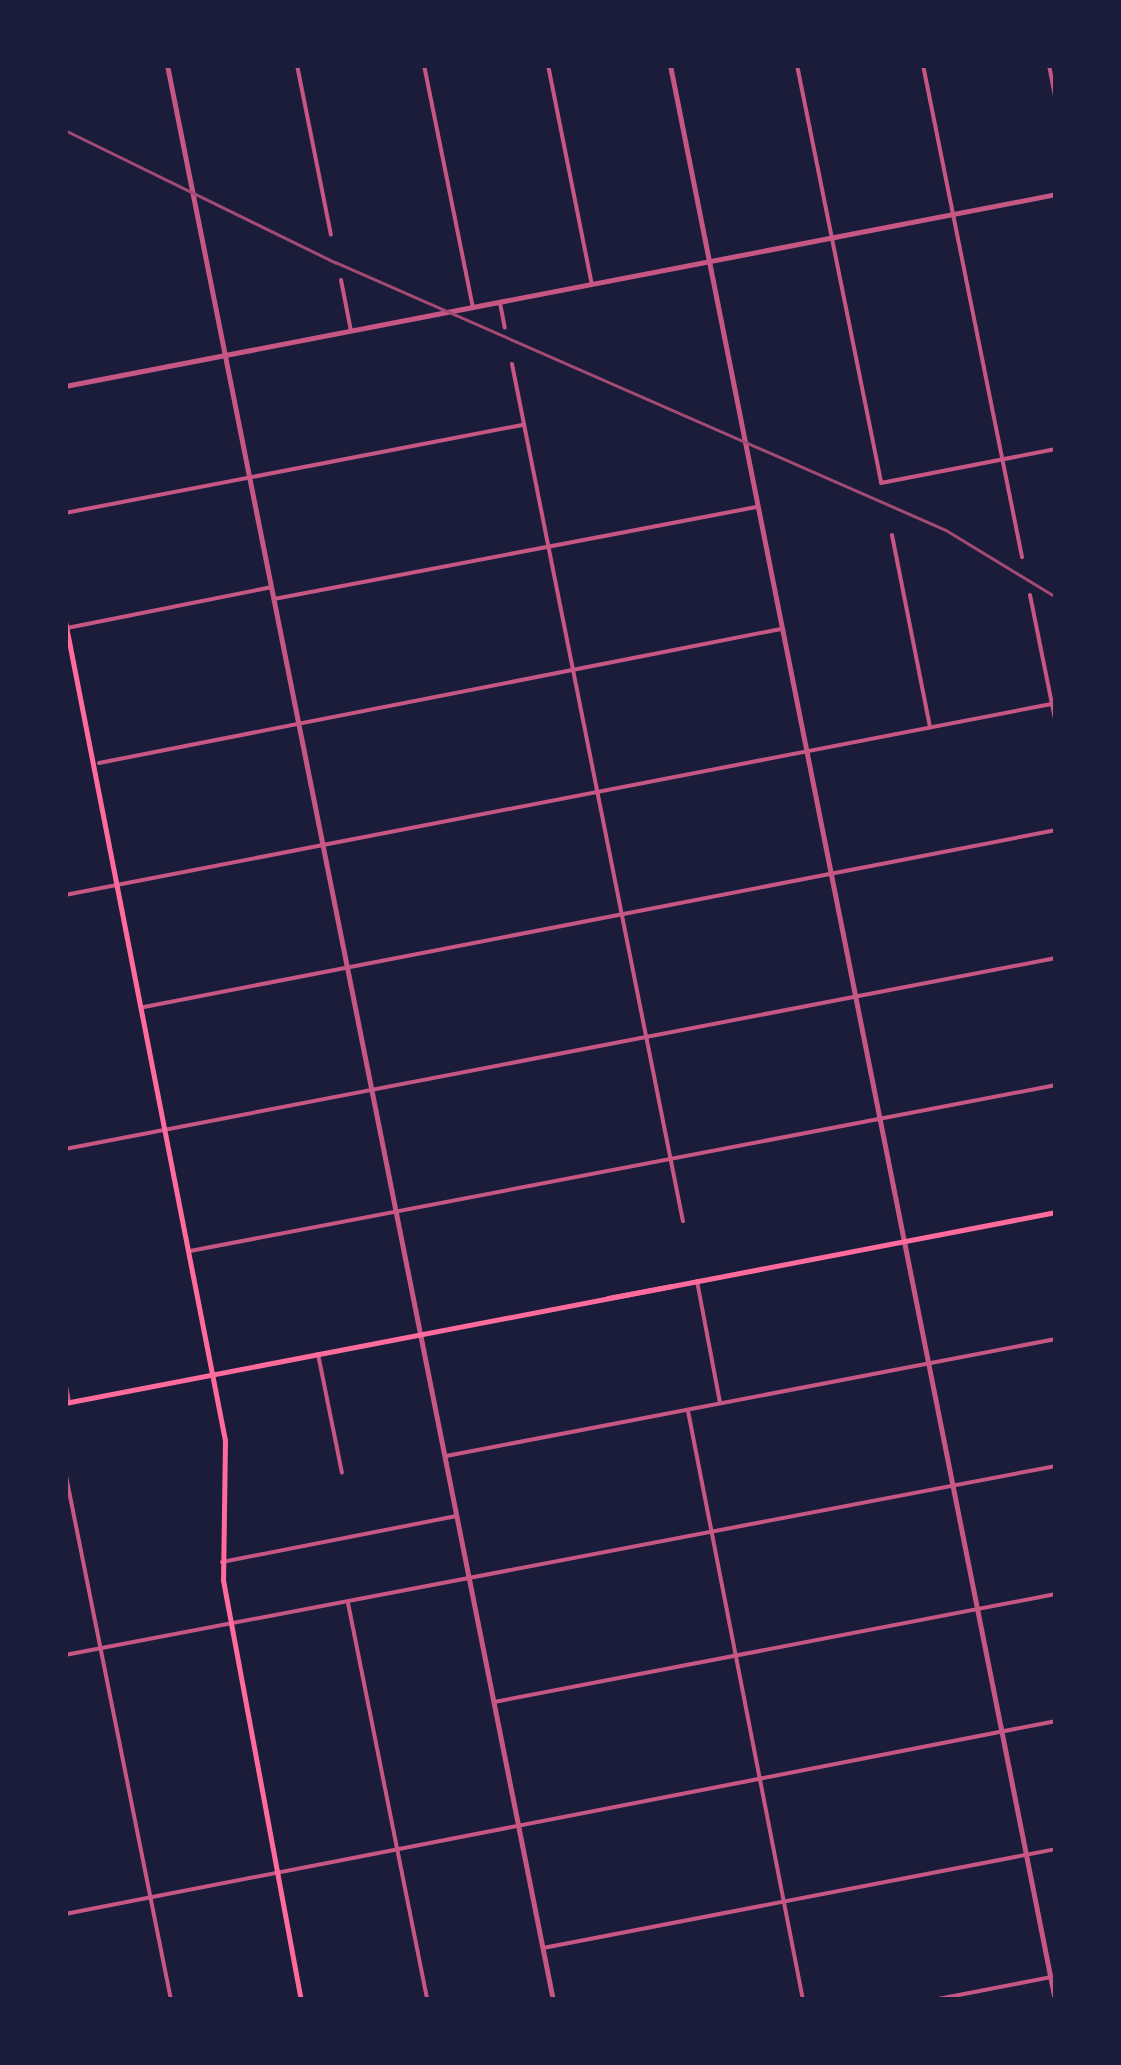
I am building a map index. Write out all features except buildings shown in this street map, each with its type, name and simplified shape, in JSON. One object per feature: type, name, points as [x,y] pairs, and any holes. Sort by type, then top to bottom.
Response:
[{"type":"main road","points":[[66,624],[99,762],[212,1375],[226,1458],[222,1562],[229,1624],[301,2000]]},
{"type":"main road","points":[[67,1403],[1056,1212]]},
{"type":"street","points":[[167,65],[553,2000]]},
{"type":"street","points":[[297,65],[331,235]]},
{"type":"street","points":[[424,65],[473,308]]},
{"type":"street","points":[[548,65],[592,284]]},
{"type":"street","points":[[670,65],[907,1240],[1055,2000]]},
{"type":"street","points":[[797,65],[881,483],[1056,449]]},
{"type":"street","points":[[923,65],[1022,556]]},
{"type":"street","points":[[1049,65],[1056,101]]},
{"type":"street","points":[[65,386],[1056,194]]},
{"type":"street","points":[[341,280],[351,332]]},
{"type":"street","points":[[500,302],[505,328]]},
{"type":"street","points":[[512,364],[683,1221]]},
{"type":"street","points":[[65,513],[524,425]]},
{"type":"street","points":[[274,599],[759,506]]},
{"type":"street","points":[[892,536],[930,727]]},
{"type":"street","points":[[66,624],[272,588]]},
{"type":"street","points":[[1030,595],[1056,724]]},
{"type":"street","points":[[99,762],[784,628]]},
{"type":"street","points":[[65,895],[1054,703]]},
{"type":"street","points":[[144,1007],[1056,830]]},
{"type":"street","points":[[65,1149],[1056,958]]},
{"type":"street","points":[[190,1251],[1056,1085]]},
{"type":"street","points":[[697,1280],[720,1403]]},
{"type":"street","points":[[446,1456],[1056,1339]]},
{"type":"street","points":[[318,1354],[342,1473]]},
{"type":"street","points":[[65,1381],[67,1403]]},
{"type":"street","points":[[688,1410],[804,2000]]},
{"type":"street","points":[[65,1656],[1056,1466]]},
{"type":"street","points":[[65,1471],[171,2000]]},
{"type":"street","points":[[222,1562],[458,1516]]},
{"type":"street","points":[[494,1702],[1056,1594]]},
{"type":"street","points":[[348,1602],[428,2000]]},
{"type":"street","points":[[65,1914],[1056,1721]]},
{"type":"street","points":[[543,1948],[1056,1849]]},
{"type":"street","points":[[933,2000],[1053,1976]]},
{"type":"railway","points":[[65,130],[335,262],[946,530],[1056,597]]}]
